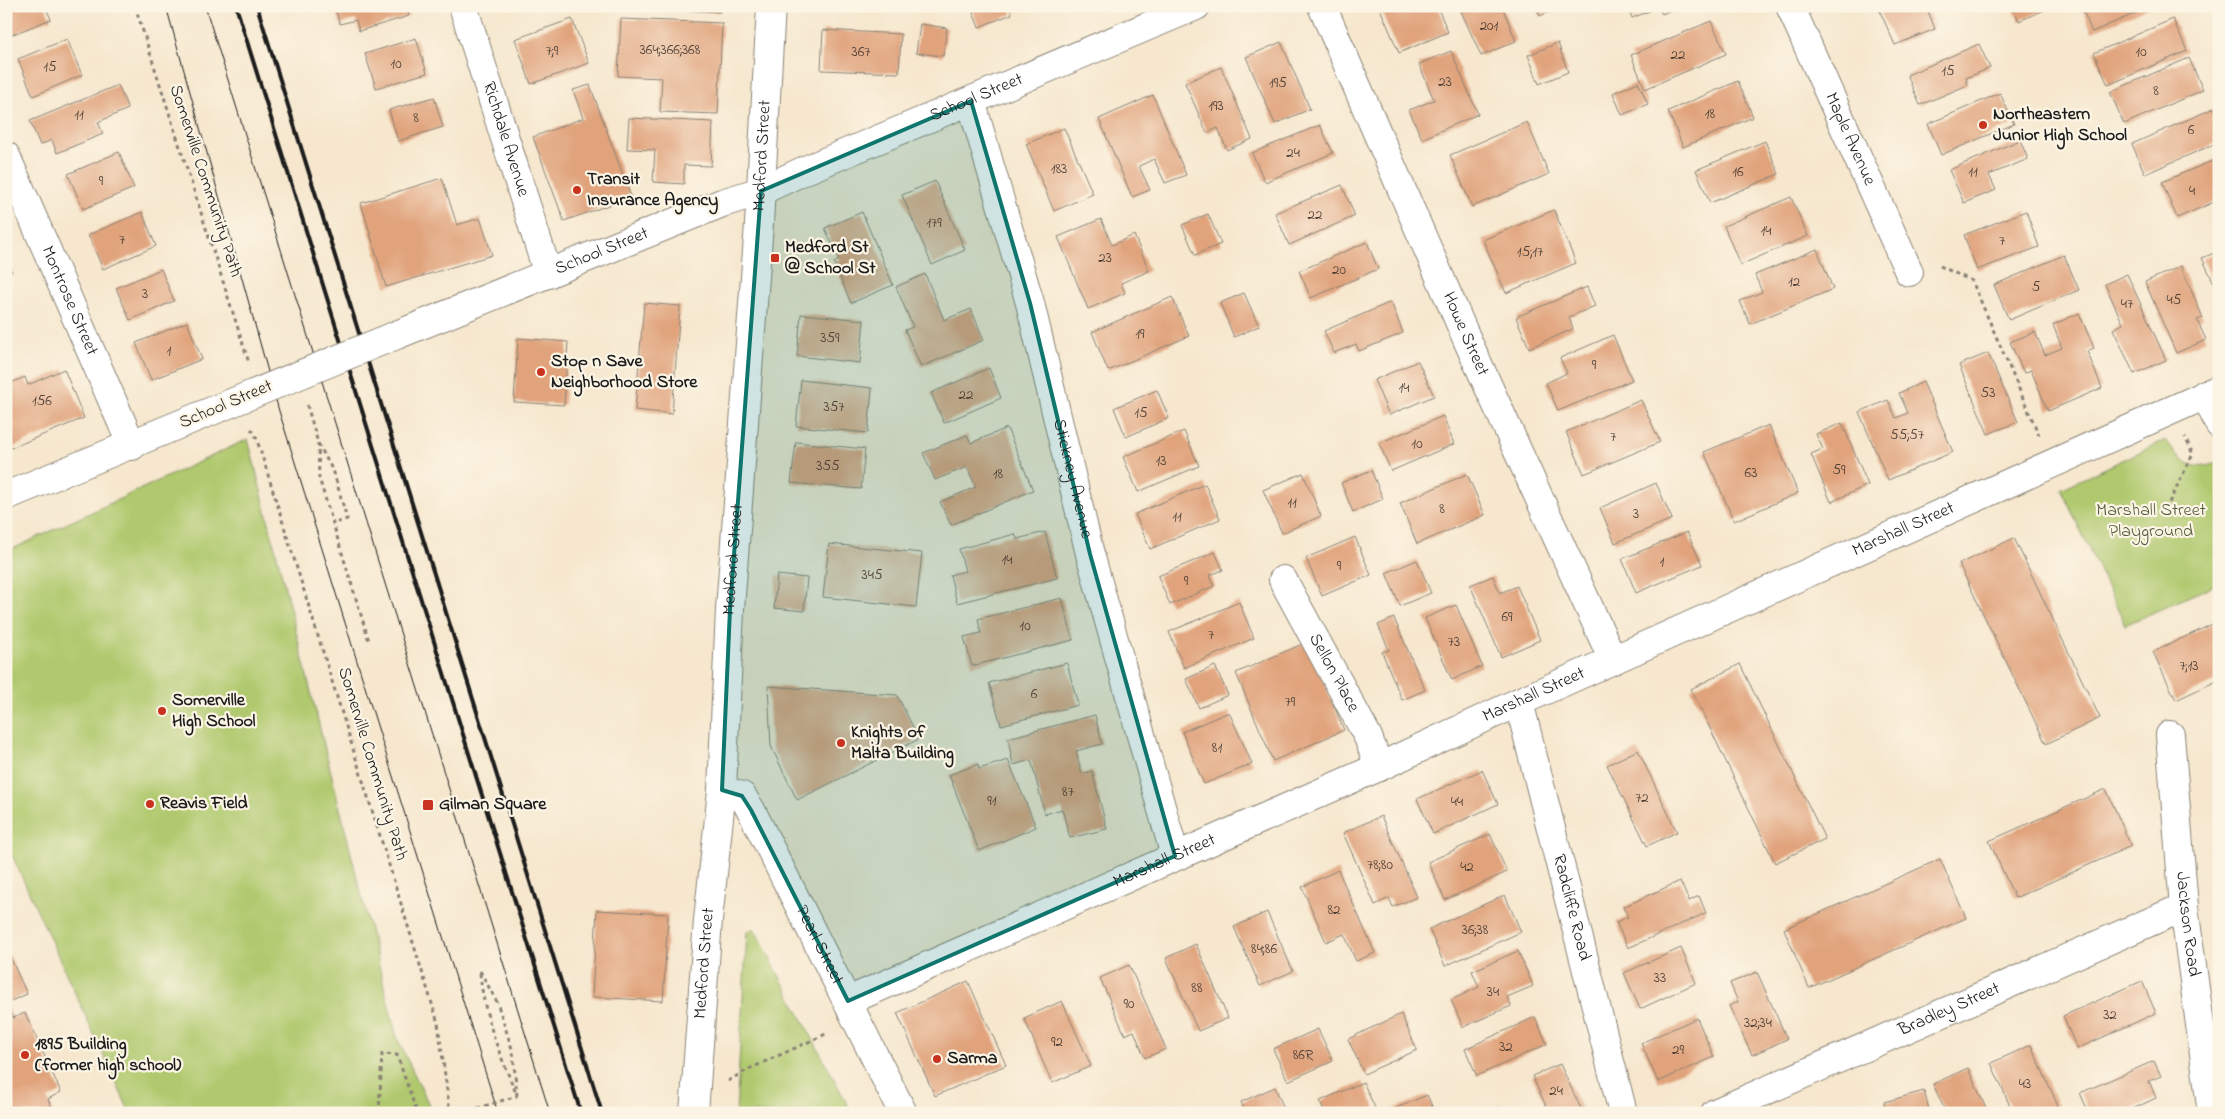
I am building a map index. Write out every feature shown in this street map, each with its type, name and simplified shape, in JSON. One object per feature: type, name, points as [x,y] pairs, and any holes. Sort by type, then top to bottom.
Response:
[{"type":"street","name":"Richdale Avenue","points":[[462,6],[548,274]]},
{"type":"street","name":"Medford Street","points":[[694,1113],[708,920],[722,790],[730,609],[761,191],[772,6]]},
{"type":"street","name":"School Street","points":[[6,496],[132,446],[217,407],[722,203],[761,191],[803,171],[1196,6]]},
{"type":"street","name":"Howe Street","points":[[1322,6],[1469,344],[1613,660]]},
{"type":"street","name":"Maple Avenue","points":[[1790,6],[1909,272]]},
{"type":"street","name":"Stickney Avenue","points":[[971,100],[1030,303],[1090,554],[1174,856]]},
{"type":"street","name":"Montrose Street","points":[[6,156],[132,446]]},
{"type":"street","name":"Marshall Street","points":[[848,1001],[1379,767],[1519,702],[2212,392]]},
{"type":"street","points":[[2212,392],[2219,424]]},
{"type":"street","name":"Sellon Place","points":[[1283,580],[1368,737],[1379,767]]},
{"type":"street","name":"Radcliffe Road","points":[[1519,702],[1623,1113]]},
{"type":"street","name":"Jackson Road","points":[[2170,735],[2184,907],[2212,1113]]},
{"type":"street","name":"Pearl Street","points":[[722,790],[742,796],[751,810],[903,1113]]},
{"type":"street","name":"Bradley Street","points":[[1715,1113],[2184,907]]},
{"type":"path","name":"Somerville Community Path","points":[[136,6],[249,364]]},
{"type":"path","points":[[1939,265],[1972,281],[2041,438]]},
{"type":"path","points":[[306,405],[318,443],[334,473],[347,519],[332,524]]},
{"type":"path","name":"Somerville Community Path","points":[[250,428],[255,434],[265,465],[438,1023],[450,1113]]},
{"type":"path","points":[[318,443],[319,478],[369,641]]},
{"type":"path","points":[[2162,517],[2193,454]]},
{"type":"path","points":[[480,971],[497,1002],[513,1052],[518,1096],[499,1053],[482,1002],[480,971]]},
{"type":"path","points":[[728,1082],[749,1069],[828,1033]]},
{"type":"path","points":[[379,1113],[382,1054],[397,1055],[417,1113]]},
{"type":"path","points":[[462,1113],[518,1096]]},
{"type":"highlighted area","points":[[971,101],[1030,303],[1090,554],[1175,856],[848,1001],[751,810],[742,796],[722,790],[730,609],[761,191]]},
{"type":"green space","name":"Somerville High School","points":[[248,439],[397,1038],[433,1113],[130,1113],[6,842],[6,552]]},
{"type":"green space","name":"Marshall Street Playground","points":[[2165,440],[2176,454],[2195,466],[2210,465],[2219,461],[2219,583],[2125,625],[2061,489]]},
{"type":"green space","points":[[754,928],[852,1113],[736,1113],[747,932]]},
{"type":"building","points":[[6,6],[45,6],[51,19],[6,37]]},
{"type":"building","points":[[334,6],[406,6],[409,16],[359,31],[356,20],[340,24]]},
{"type":"building","points":[[661,6],[720,6],[720,12],[661,9]]},
{"type":"building","points":[[970,6],[1009,6],[1012,14],[979,27]]},
{"type":"building","points":[[1379,6],[1437,6],[1448,32],[1399,53]]},
{"type":"building","points":[[1467,6],[1502,6],[1516,41],[1481,56],[1461,11],[1468,8]]},
{"type":"building","points":[[1536,6],[1563,6],[1540,16]]},
{"type":"building","points":[[1627,6],[1680,6],[1662,14],[1659,7],[1632,18]]},
{"type":"building","points":[[1940,6],[1928,11],[1935,29],[1895,45],[1878,7]]},
{"type":"building","points":[[2012,6],[2048,6],[2049,8],[2019,21]]},
{"type":"building","points":[[2081,6],[2152,6],[2092,32]]},
{"type":"building","points":[[572,19],[589,63],[531,84],[515,39]]},
{"type":"building","points":[[621,19],[722,23],[718,114],[660,112],[662,78],[618,76]]},
{"type":"building","points":[[2173,19],[2187,51],[2108,85],[2094,53]]},
{"type":"building","points":[[1711,21],[1726,54],[1645,89],[1631,55]]},
{"type":"building","points":[[920,24],[947,28],[943,56],[916,53]]},
{"type":"building","points":[[823,30],[901,34],[899,73],[821,70]]},
{"type":"building","points":[[416,38],[427,73],[376,88],[365,54]]},
{"type":"building","points":[[67,39],[82,75],[33,96],[18,59]]},
{"type":"building","points":[[1281,42],[1310,109],[1275,124],[1246,57]]},
{"type":"building","points":[[1558,43],[1568,72],[1539,84],[1528,55]]},
{"type":"building","points":[[1979,44],[1990,68],[1966,78],[1968,85],[1920,105],[1907,75]]},
{"type":"building","points":[[1451,51],[1478,114],[1422,139],[1409,110],[1434,100],[1419,64]]},
{"type":"building","points":[[2189,58],[2203,90],[2124,124],[2110,92]]},
{"type":"building","points":[[1221,67],[1252,139],[1227,150],[1218,128],[1207,133],[1185,83]]},
{"type":"building","points":[[1738,81],[1753,117],[1683,147],[1668,111]]},
{"type":"building","points":[[1638,82],[1648,104],[1622,115],[1613,93]]},
{"type":"building","points":[[118,85],[128,109],[98,122],[103,134],[57,153],[52,140],[40,145],[30,121]]},
{"type":"building","points":[[590,85],[631,197],[564,221],[533,137],[583,118],[573,90]]},
{"type":"building","points":[[2000,93],[2014,124],[1941,155],[1928,124]]},
{"type":"building","points":[[1153,95],[1186,175],[1165,183],[1154,159],[1139,166],[1150,190],[1132,197],[1099,119]]},
{"type":"building","points":[[434,97],[443,127],[398,141],[389,110]]},
{"type":"building","points":[[2214,108],[2219,118],[2219,142],[2145,174],[2132,144]]},
{"type":"building","points":[[629,118],[713,122],[711,166],[684,165],[684,184],[653,182],[655,150],[627,149]]},
{"type":"building","points":[[1527,122],[1549,174],[1472,207],[1450,155]]},
{"type":"building","points":[[1320,125],[1333,153],[1265,182],[1252,153]]},
{"type":"building","points":[[1064,128],[1093,194],[1054,211],[1026,144]]},
{"type":"building","points":[[2020,140],[2028,159],[1989,175],[1996,190],[1964,203],[1949,170]]},
{"type":"building","points":[[1765,141],[1779,174],[1710,203],[1696,170]]},
{"type":"building","points":[[119,152],[134,188],[83,209],[68,174]]},
{"type":"building","points":[[2219,158],[2219,200],[2177,218],[2162,182]]},
{"type":"building","points":[[442,178],[457,225],[480,218],[492,255],[386,287],[361,203]]},
{"type":"building","points":[[935,181],[965,250],[932,265],[902,195]]},
{"type":"building","points":[[1342,185],[1355,216],[1289,245],[1275,213]]},
{"type":"building","points":[[1791,197],[1808,236],[1740,265],[1724,226]]},
{"type":"building","points":[[1554,210],[1576,263],[1506,293],[1483,240]]},
{"type":"building","points":[[2026,211],[2039,247],[1977,270],[1964,235]]},
{"type":"building","points":[[142,212],[156,246],[103,269],[88,235]]},
{"type":"building","points":[[862,212],[893,285],[851,303],[834,263],[839,260],[825,228]]},
{"type":"building","points":[[1208,214],[1221,244],[1195,255],[1182,225]]},
{"type":"building","points":[[1101,219],[1112,245],[1134,235],[1149,271],[1121,283],[1125,293],[1088,309],[1058,237]]},
{"type":"building","points":[[1367,242],[1378,269],[1311,298],[1299,271]]},
{"type":"building","points":[[1817,249],[1833,289],[1750,324],[1740,301],[1762,292],[1755,275]]},
{"type":"building","points":[[2219,251],[2219,294],[2202,258]]},
{"type":"building","points":[[2064,255],[2079,290],[2009,320],[1994,285]]},
{"type":"building","points":[[6,259],[12,272],[6,274]]},
{"type":"building","points":[[2181,266],[2203,318],[2197,320],[2206,340],[2176,353],[2145,282]]},
{"type":"building","points":[[161,269],[174,301],[130,320],[116,288]]},
{"type":"building","points":[[925,274],[944,320],[971,309],[984,340],[921,367],[905,330],[913,327],[896,287]]},
{"type":"building","points":[[2127,274],[2166,360],[2134,374],[2113,329],[2123,324],[2105,284]]},
{"type":"building","points":[[1587,287],[1595,306],[1569,317],[1573,329],[1529,348],[1516,317]]},
{"type":"building","points":[[1244,293],[1259,326],[1234,337],[1220,303]]},
{"type":"building","points":[[1172,297],[1189,336],[1108,371],[1092,332]]},
{"type":"building","points":[[1391,302],[1403,333],[1359,351],[1356,344],[1334,353],[1324,331]]},
{"type":"building","points":[[644,303],[680,306],[672,414],[635,410]]},
{"type":"building","points":[[2079,313],[2094,348],[2087,351],[2102,388],[2048,411],[2031,370],[2024,373],[2010,342],[2035,332],[2045,355],[2062,348],[2053,325]]},
{"type":"building","points":[[801,314],[864,320],[860,363],[797,356]]},
{"type":"building","points":[[187,322],[202,359],[151,380],[136,343]]},
{"type":"building","points":[[1613,335],[1632,380],[1558,411],[1546,383],[1567,373],[1560,358]]},
{"type":"building","name":"Stop n Save Neighborhood Store","points":[[518,338],[568,342],[564,405],[514,402]]},
{"type":"building","points":[[1988,353],[2018,422],[1988,434],[1959,365]]},
{"type":"building","points":[[1418,361],[1434,396],[1389,415],[1374,380]]},
{"type":"building","points":[[989,368],[1001,398],[944,423],[931,393]]},
{"type":"building","points":[[64,369],[84,418],[6,450],[6,385],[25,377],[28,385]]},
{"type":"building","points":[[801,380],[872,388],[868,433],[796,426]]},
{"type":"building","points":[[1923,382],[1953,452],[1888,480],[1859,412],[1888,400],[1896,418],[1908,413],[1899,393]]},
{"type":"building","points":[[1157,390],[1169,418],[1126,437],[1114,408]]},
{"type":"building","points":[[1641,400],[1660,442],[1584,474],[1566,432]]},
{"type":"building","points":[[1443,416],[1454,444],[1391,471],[1379,443]]},
{"type":"building","points":[[1842,423],[1868,485],[1831,502],[1811,454],[1823,449],[1816,434]]},
{"type":"building","points":[[1769,425],[1798,493],[1734,521],[1704,452]]},
{"type":"building","points":[[1007,428],[1033,490],[951,525],[940,502],[976,487],[967,467],[935,480],[923,453],[967,435],[971,443]]},
{"type":"building","points":[[1184,431],[1199,466],[1138,492],[1123,457]]},
{"type":"building","points":[[796,442],[865,449],[861,489],[791,483]]},
{"type":"building","points":[[1371,470],[1383,499],[1353,512],[1341,483]]},
{"type":"building","points":[[1303,473],[1321,516],[1282,533],[1263,490]]},
{"type":"building","points":[[1467,474],[1485,515],[1417,544],[1400,503]]},
{"type":"building","points":[[1656,483],[1672,519],[1615,543],[1600,508]]},
{"type":"building","points":[[1205,484],[1220,519],[1150,549],[1135,514]]},
{"type":"building","points":[[1045,532],[1057,578],[957,603],[950,575],[965,571],[959,549],[1015,534],[1017,539]]},
{"type":"building","points":[[1687,532],[1702,565],[1636,593],[1622,559]]},
{"type":"building","points":[[1355,537],[1371,575],[1322,596],[1306,558]]},
{"type":"building","points":[[2014,538],[2100,718],[2046,744],[1959,564]]},
{"type":"building","points":[[829,544],[922,553],[916,607],[823,597]]},
{"type":"building","points":[[1215,552],[1223,570],[1210,575],[1214,586],[1170,605],[1158,576]]},
{"type":"building","points":[[1417,560],[1431,593],[1400,606],[1386,573]]},
{"type":"building","points":[[777,575],[807,578],[804,611],[774,608]]},
{"type":"building","points":[[1493,576],[1500,593],[1517,586],[1540,640],[1501,657],[1470,585]]},
{"type":"building","points":[[1062,598],[1073,640],[972,666],[964,637],[981,633],[978,619]]},
{"type":"building","points":[[1239,602],[1254,638],[1184,668],[1169,632]]},
{"type":"building","points":[[1456,605],[1482,666],[1452,680],[1425,618]]},
{"type":"building","points":[[1394,618],[1425,690],[1402,700],[1382,652],[1389,650],[1378,625]]},
{"type":"building","points":[[2219,621],[2219,680],[2176,700],[2153,652]]},
{"type":"building","points":[[1307,642],[1344,730],[1273,761],[1236,673]]},
{"type":"building","points":[[1067,663],[1078,705],[1001,725],[989,683]]},
{"type":"building","points":[[1740,664],[1825,839],[1775,863],[1691,689]]},
{"type":"building","points":[[1215,666],[1228,695],[1199,708],[1186,679]]},
{"type":"building","name":"Knights of Malta Building","points":[[768,686],[897,695],[919,739],[797,800],[771,746]]},
{"type":"building","points":[[1229,712],[1252,764],[1204,784],[1182,732]]},
{"type":"building","points":[[1095,715],[1102,744],[1076,751],[1082,774],[1092,771],[1107,829],[1070,838],[1062,809],[1045,814],[1031,760],[1013,765],[1008,738]]},
{"type":"building","points":[[1638,750],[1677,832],[1647,846],[1607,765]]},
{"type":"building","points":[[1008,760],[1036,827],[979,851],[949,775],[978,764],[979,769]]},
{"type":"building","points":[[1482,770],[1498,804],[1433,834],[1417,799]]},
{"type":"building","points":[[2106,789],[2131,846],[2015,898],[1989,841]]},
{"type":"building","points":[[1381,816],[1417,897],[1393,907],[1389,898],[1375,905],[1343,833]]},
{"type":"building","points":[[1490,834],[1507,872],[1445,900],[1428,862]]},
{"type":"building","points":[[1940,859],[1966,918],[1809,988],[1784,929]]},
{"type":"building","points":[[1338,870],[1375,953],[1356,961],[1344,934],[1326,942],[1302,887]]},
{"type":"building","points":[[1680,881],[1689,901],[1699,896],[1706,913],[1628,948],[1616,922],[1628,917],[1623,907]]},
{"type":"building","points":[[1505,895],[1521,932],[1445,966],[1429,929]]},
{"type":"building","points":[[597,910],[668,914],[663,1001],[592,997]]},
{"type":"building","points":[[1267,912],[1293,971],[1260,986],[1234,927]]},
{"type":"building","points":[[1196,944],[1228,1018],[1198,1031],[1166,958]]},
{"type":"building","points":[[6,948],[27,994],[6,1003]]},
{"type":"building","points":[[1681,948],[1696,983],[1640,1009],[1624,973]]},
{"type":"building","points":[[1518,951],[1533,986],[1507,997],[1511,1006],[1463,1027],[1451,1000],[1479,987],[1472,971]]},
{"type":"building","points":[[1129,965],[1166,1049],[1145,1058],[1134,1031],[1125,1035],[1100,978]]},
{"type":"building","points":[[1757,972],[1787,1039],[1752,1055],[1729,1006],[1738,1002],[1730,983]]},
{"type":"building","points":[[968,981],[1006,1065],[935,1096],[897,1013]]},
{"type":"building","points":[[2142,981],[2156,1013],[2077,1049],[2063,1016]]},
{"type":"building","points":[[1062,1001],[1091,1066],[1052,1083],[1024,1018]]},
{"type":"building","name":"1895 Building (former high school)","points":[[6,1003],[13,1018],[25,1013],[61,1092],[48,1099],[54,1113],[6,1113]]},
{"type":"building","points":[[1401,1014],[1417,1050],[1364,1074],[1348,1039]]},
{"type":"building","points":[[1535,1017],[1547,1044],[1477,1076],[1465,1049]]},
{"type":"building","points":[[1697,1018],[1714,1057],[1658,1082],[1641,1043]]},
{"type":"building","points":[[1318,1029],[1333,1061],[1288,1081],[1273,1049]]},
{"type":"building","points":[[2031,1045],[2058,1106],[2043,1113],[2013,1113],[1991,1063]]},
{"type":"building","points":[[2154,1061],[2161,1076],[2149,1081],[2156,1098],[2124,1113],[2089,1113],[2080,1093]]},
{"type":"building","points":[[1560,1064],[1583,1113],[1531,1113],[1546,1106],[1532,1076]]},
{"type":"building","points":[[1968,1068],[1988,1113],[1946,1113],[1933,1084]]},
{"type":"building","points":[[1363,1082],[1376,1110],[1370,1113],[1325,1113],[1320,1101]]},
{"type":"building","points":[[1275,1087],[1285,1111],[1246,1113],[1241,1102]]},
{"type":"building","points":[[1924,1091],[1930,1113],[1887,1113],[1884,1102]]},
{"type":"building","points":[[1427,1095],[1435,1113],[1396,1113],[1394,1109]]},
{"type":"building","points":[[1500,1107],[1503,1113],[1487,1113]]},
{"type":"tram line","points":[[166,6],[279,411],[498,1113]]},
{"type":"tram line","points":[[205,6],[550,1113]]},
{"type":"railway","points":[[236,6],[581,1113]]},
{"type":"railway","points":[[257,6],[602,1113]]},
{"type":"place","name":"Northeastern Junior High School","points":[[1983,125]]},
{"type":"place","name":"Transit Insurance Agency","points":[[577,190]]},
{"type":"place","name":"Medford St @ School St","points":[[775,258]]},
{"type":"place","name":"Stop n Save Neighborhood Store","points":[[541,372]]},
{"type":"place","name":"Somerville High School","points":[[162,711]]},
{"type":"place","name":"Knights of Malta Building","points":[[841,743]]},
{"type":"place","name":"Reavis Field","points":[[150,804]]},
{"type":"place","name":"Gilman Square","points":[[428,805]]},
{"type":"place","name":"1895 Building (former high school)","points":[[25,1055]]},
{"type":"place","name":"Sarma","points":[[937,1059]]}]
